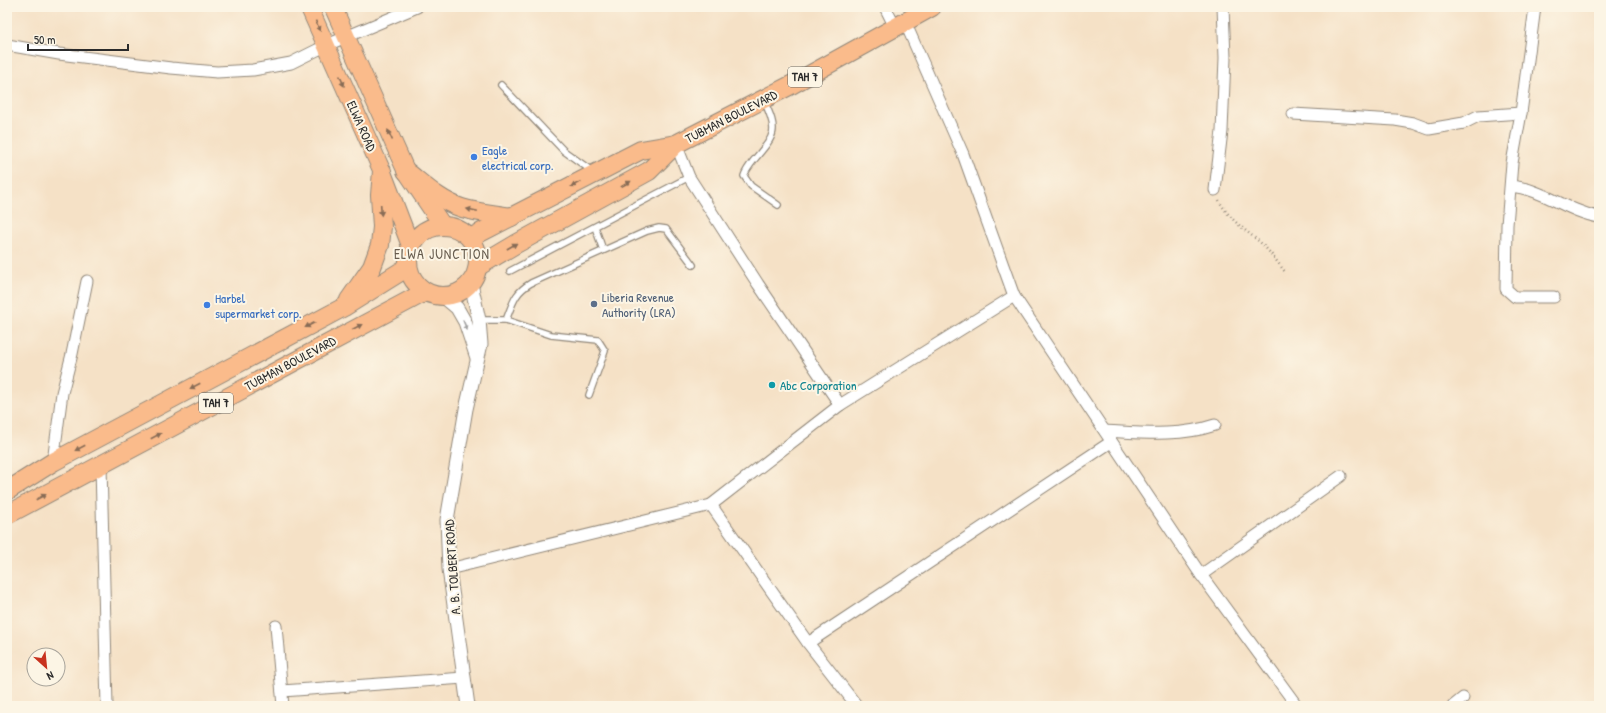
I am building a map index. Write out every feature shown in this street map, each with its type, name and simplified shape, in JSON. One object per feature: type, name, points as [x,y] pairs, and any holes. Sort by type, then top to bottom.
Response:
[{"type":"highway","name":"TUBMAN BOULEVARD","points":[[470,238],[641,150],[676,144],[763,99],[932,7]]},
{"type":"highway","name":"TUBMAN BOULEVARD","points":[[479,266],[649,171],[676,144]]},
{"type":"highway","points":[[344,307],[372,267],[380,245],[382,227],[380,195],[382,171]]},
{"type":"highway","points":[[406,171],[432,193],[450,204],[462,208],[511,217]]},
{"type":"highway","points":[[443,226],[453,227],[462,231],[476,246],[479,266],[476,276],[463,291],[444,297],[434,296],[425,292],[414,281],[408,267],[408,257],[411,247],[416,239],[424,232],[443,226]]},
{"type":"highway","name":"TUBMAN BOULEVARD","points":[[7,491],[53,462],[344,307],[408,267]]},
{"type":"highway","name":"TUBMAN BOULEVARD","points":[[7,515],[425,292]]},
{"type":"main road","name":"ELWA ROAD","points":[[309,7],[382,171],[411,247]]},
{"type":"main road","name":"ELWA ROAD","points":[[333,7],[406,171],[443,226]]},
{"type":"street","points":[[7,45],[66,55],[171,68],[217,72],[253,70],[291,63],[347,36],[417,7]]},
{"type":"street","points":[[885,7],[900,24],[962,154],[1014,296],[1201,575],[1297,706]]},
{"type":"street","points":[[1215,190],[1222,132],[1225,58],[1223,7]]},
{"type":"street","points":[[1535,7],[1521,113],[1512,163],[1512,186],[1507,225],[1506,289],[1515,297],[1554,297]]},
{"type":"street","points":[[1293,114],[1396,120],[1413,123],[1428,129],[1464,123],[1478,116],[1521,113]]},
{"type":"street","points":[[676,144],[689,177],[758,284],[840,405]]},
{"type":"street","points":[[1512,186],[1523,187],[1536,192],[1585,215],[1599,217]]},
{"type":"street","points":[[53,462],[62,393],[72,354],[87,281]]},
{"type":"street","name":"A. B. TOLBERT ROAD","points":[[468,706],[449,569],[446,520],[466,409],[481,344],[479,320],[470,284]]},
{"type":"street","points":[[449,569],[711,505],[840,405],[1014,296]]},
{"type":"street","points":[[444,297],[457,308],[468,332],[477,358]]},
{"type":"street","points":[[1105,431],[1150,434],[1198,430],[1215,425]]},
{"type":"street","points":[[808,643],[1111,442]]},
{"type":"street","points":[[101,466],[107,706]]},
{"type":"street","points":[[1201,575],[1341,476]]},
{"type":"street","points":[[711,505],[808,643],[857,706]]},
{"type":"street","points":[[276,626],[283,706]]},
{"type":"street","points":[[282,690],[464,678]]},
{"type":"street","points":[[1453,706],[1463,698]]},
{"type":"lane","points":[[501,85],[564,151],[595,174]]},
{"type":"lane","points":[[763,99],[772,118],[774,130],[770,140],[746,171],[744,176],[751,186],[778,205]]},
{"type":"lane","points":[[510,271],[689,177]]},
{"type":"lane","points":[[595,227],[603,250]]},
{"type":"lane","points":[[506,320],[516,295],[521,289],[531,283],[647,231],[659,228],[666,229],[693,265]]},
{"type":"lane","points":[[479,320],[506,320],[551,335],[598,340],[605,351],[589,395]]},
{"type":"path","points":[[1215,190],[1224,209],[1247,233],[1262,244],[1272,254],[1286,272]]},
{"type":"place","name":"Eagle electrical corp.","points":[[474,157]]},
{"type":"place","name":"Liberia Revenue Authority (LRA)","points":[[594,304]]},
{"type":"place","name":"Harbel supermarket corp.","points":[[207,305]]},
{"type":"place","name":"Abc Corporation","points":[[772,385]]},
{"type":"district","name":"ELWA JUNCTION","points":[[442,254]]}]
